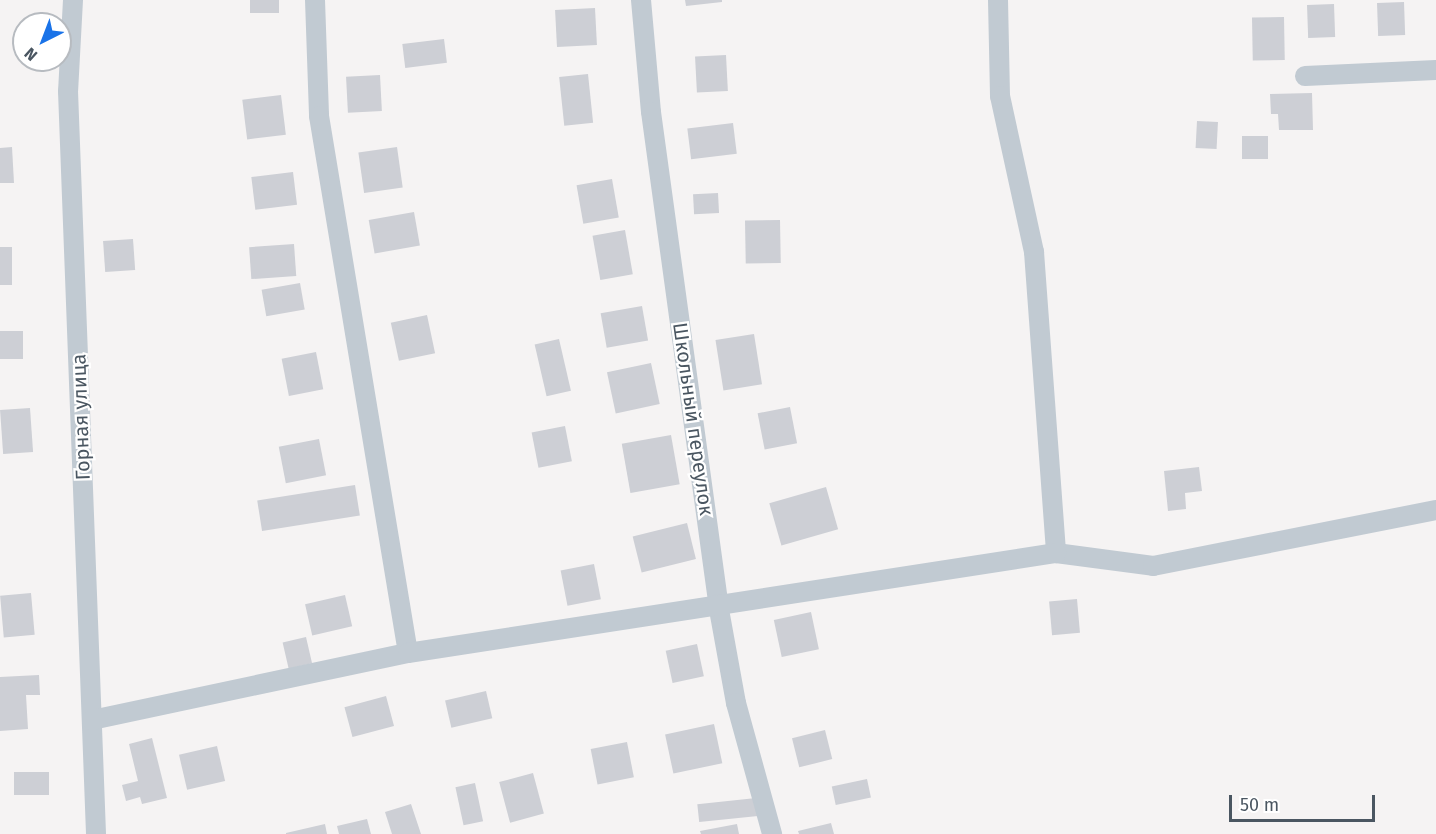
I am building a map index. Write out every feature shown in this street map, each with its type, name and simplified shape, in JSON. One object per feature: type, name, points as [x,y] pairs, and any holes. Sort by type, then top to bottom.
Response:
[{"type":"street","name":"Горная улица","points":[[74,0],[68,92],[96,834]]},
{"type":"street","points":[[315,0],[319,116],[408,653]]},
{"type":"street","name":"Школьный переулок","points":[[641,0],[651,112],[718,604],[736,703],[772,834]]},
{"type":"street","points":[[998,0],[1000,96],[1034,252],[1056,554]]},
{"type":"street","points":[[1305,76],[1436,70]]},
{"type":"street","points":[[92,720],[408,653],[718,604],[1056,554],[1153,567],[1436,510]]},
{"type":"building","points":[[250,0],[279,0],[279,13],[250,13]]},
{"type":"building","points":[[685,0],[722,0],[722,2],[686,6]]},
{"type":"building","points":[[1404,2],[1405,35],[1378,36],[1377,3]]},
{"type":"building","points":[[1334,4],[1335,37],[1308,38],[1307,5]]},
{"type":"building","points":[[595,8],[597,45],[557,47],[555,10]]},
{"type":"building","points":[[1284,17],[1285,60],[1253,61],[1252,18]]},
{"type":"building","points":[[444,39],[447,63],[405,68],[402,44]]},
{"type":"building","points":[[726,55],[728,91],[697,93],[695,57]]},
{"type":"building","points":[[588,74],[593,123],[564,126],[559,77]]},
{"type":"building","points":[[380,75],[382,111],[348,113],[346,77]]},
{"type":"building","points":[[1312,93],[1313,130],[1279,130],[1278,114],[1271,114],[1270,94]]},
{"type":"building","points":[[281,95],[286,135],[247,139],[242,100]]},
{"type":"building","points":[[1197,121],[1218,122],[1217,149],[1196,148]]},
{"type":"building","points":[[733,123],[737,154],[691,159],[687,129]]},
{"type":"building","points":[[1242,136],[1268,136],[1268,159],[1242,159]]},
{"type":"building","points":[[12,147],[14,183],[0,183],[0,148]]},
{"type":"building","points":[[397,147],[403,188],[364,193],[358,152]]},
{"type":"building","points":[[293,172],[297,205],[255,210],[251,177]]},
{"type":"building","points":[[612,179],[619,217],[583,224],[577,185]]},
{"type":"building","points":[[718,193],[719,213],[694,214],[693,194]]},
{"type":"building","points":[[414,212],[420,245],[375,253],[369,220]]},
{"type":"building","points":[[780,220],[781,263],[746,264],[745,221]]},
{"type":"building","points":[[625,230],[633,274],[600,280],[593,236]]},
{"type":"building","points":[[133,239],[135,270],[105,272],[103,241]]},
{"type":"building","points":[[294,244],[296,276],[251,279],[249,247]]},
{"type":"building","points":[[0,247],[12,247],[12,285],[0,285]]},
{"type":"building","points":[[300,283],[305,310],[266,316],[262,290]]},
{"type":"building","points":[[642,306],[648,340],[607,348],[601,313]]},
{"type":"building","points":[[427,315],[435,353],[399,361],[391,323]]},
{"type":"building","points":[[0,331],[23,331],[23,359],[0,359]]},
{"type":"building","points":[[754,334],[762,384],[723,390],[715,340]]},
{"type":"building","points":[[559,339],[571,391],[547,396],[535,345]]},
{"type":"building","points":[[316,352],[323,389],[289,396],[282,359]]},
{"type":"building","points":[[651,363],[660,404],[616,413],[607,372]]},
{"type":"building","points":[[790,407],[797,443],[765,450],[758,413]]},
{"type":"building","points":[[30,408],[33,452],[3,454],[0,410]]},
{"type":"building","points":[[565,426],[572,461],[538,468],[532,432]]},
{"type":"building","points":[[671,435],[680,484],[630,493],[622,444]]},
{"type":"building","points":[[319,439],[326,475],[286,483],[279,447]]},
{"type":"building","points":[[1199,467],[1202,491],[1185,493],[1186,509],[1168,511],[1164,471]]},
{"type":"building","points":[[355,485],[360,516],[262,531],[257,500]]},
{"type":"building","points":[[826,487],[838,529],[781,546],[769,503]]},
{"type":"building","points":[[687,523],[696,559],[642,572],[633,537]]},
{"type":"building","points":[[594,564],[601,599],[567,606],[561,570]]},
{"type":"building","points":[[31,593],[35,635],[4,638],[0,596]]},
{"type":"building","points":[[345,595],[352,626],[312,635],[305,604]]},
{"type":"building","points":[[1077,599],[1080,633],[1052,635],[1049,601]]},
{"type":"building","points":[[811,612],[819,649],[782,657],[774,620]]},
{"type":"building","points":[[306,637],[312,663],[289,669],[283,642]]},
{"type":"building","points":[[697,644],[704,676],[673,683],[666,651]]},
{"type":"building","points":[[39,675],[40,695],[26,695],[28,729],[0,731],[0,677]]},
{"type":"building","points":[[486,691],[492,718],[451,728],[445,700]]},
{"type":"building","points":[[386,696],[394,726],[352,737],[344,707]]},
{"type":"building","points":[[714,724],[722,763],[673,774],[665,734]]},
{"type":"building","points":[[825,730],[832,759],[799,767],[792,738]]},
{"type":"building","points":[[152,738],[167,798],[142,804],[140,797],[126,801],[122,785],[138,781],[129,744]]},
{"type":"building","points":[[627,742],[634,777],[598,784],[591,749]]},
{"type":"building","points":[[217,746],[225,781],[187,790],[179,755]]},
{"type":"building","points":[[14,772],[49,772],[49,795],[14,795]]},
{"type":"building","points":[[533,773],[544,814],[510,823],[499,782]]},
{"type":"building","points":[[867,779],[871,798],[836,805],[832,786]]},
{"type":"building","points":[[475,783],[483,821],[464,825],[455,787]]},
{"type":"building","points":[[756,798],[758,816],[699,822],[697,804]]},
{"type":"building","points":[[411,804],[421,834],[392,834],[385,812]]},
{"type":"building","points":[[367,819],[371,834],[339,834],[337,826]]},
{"type":"building","points":[[831,823],[834,834],[799,834],[798,831]]},
{"type":"building","points":[[325,824],[327,834],[286,834],[286,833]]},
{"type":"building","points":[[737,824],[739,834],[701,834],[700,831]]}]
